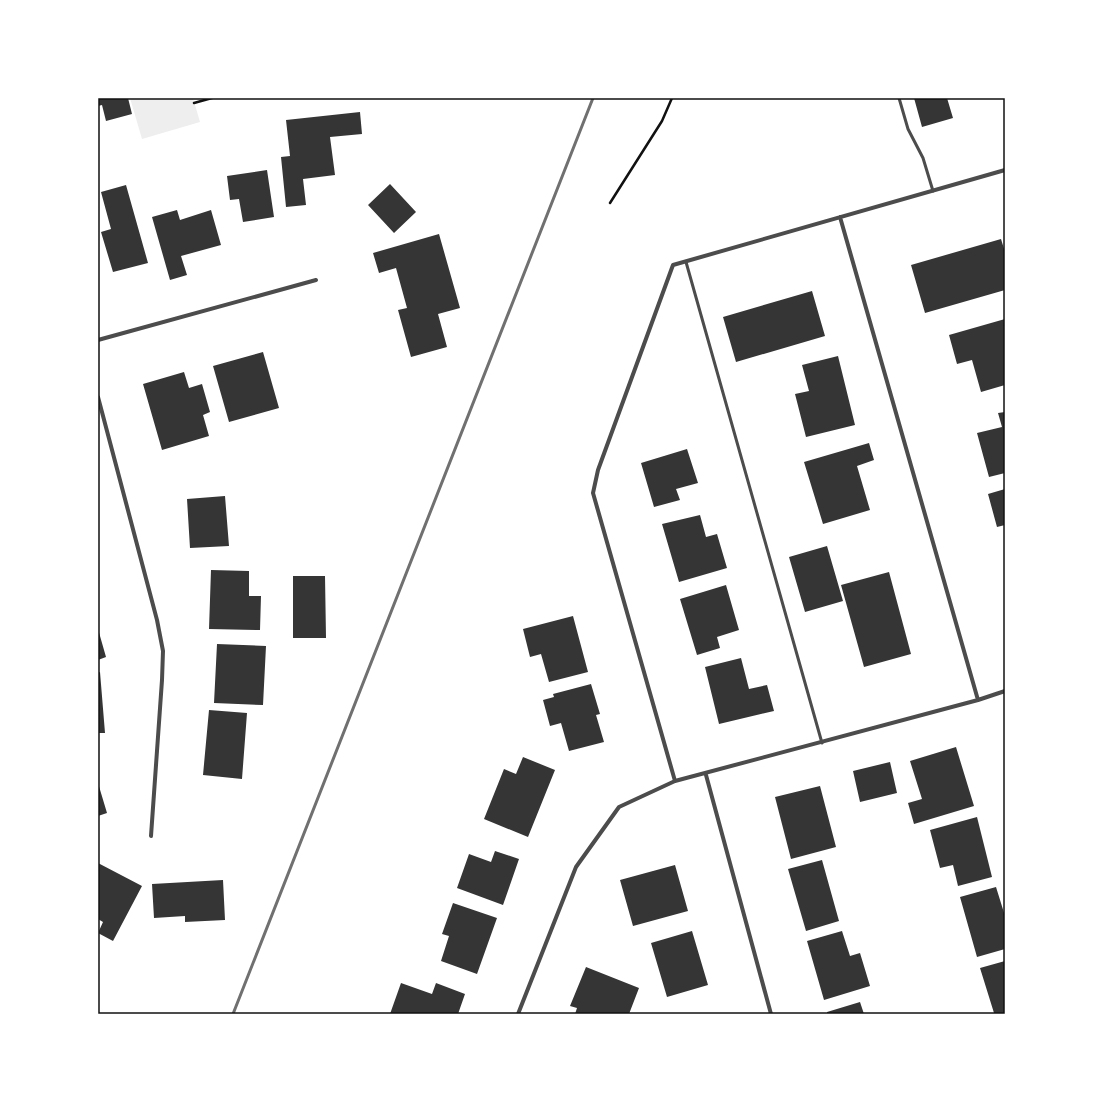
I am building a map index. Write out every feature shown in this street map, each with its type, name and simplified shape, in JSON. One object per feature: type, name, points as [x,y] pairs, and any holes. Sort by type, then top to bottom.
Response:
[{"type":"street","points":[[675,781],[593,493],[598,470],[673,265],[1005,170]]},
{"type":"street","points":[[840,217],[978,700]]},
{"type":"street","points":[[98,340],[316,280]]},
{"type":"street","points":[[98,397],[157,620],[163,651],[151,836]]},
{"type":"street","points":[[518,1014],[576,866],[619,807],[675,781],[706,775],[978,700],[1005,691]]},
{"type":"street","points":[[706,775],[771,1014]]},
{"type":"lane","points":[[899,98],[908,129],[923,158],[933,191]]},
{"type":"lane","points":[[686,262],[822,743]]},
{"type":"path","points":[[194,103],[212,98]]},
{"type":"path","points":[[610,203],[662,121],[672,98]]},
{"type":"shaded area","points":[[130,98],[193,98],[200,122],[142,139]]},
{"type":"building","points":[[98,98],[128,98],[132,114],[106,121],[102,105],[98,106]]},
{"type":"building","points":[[914,98],[947,98],[953,118],[922,127]]},
{"type":"building","points":[[360,112],[362,134],[330,137],[335,175],[303,179],[306,205],[286,207],[281,157],[290,156],[286,120]]},
{"type":"building","points":[[267,170],[274,217],[243,222],[239,199],[230,200],[227,176]]},
{"type":"building","points":[[390,184],[416,212],[394,233],[368,205]]},
{"type":"building","points":[[126,185],[148,263],[113,272],[101,232],[111,229],[101,192]]},
{"type":"building","points":[[177,210],[180,220],[211,210],[221,245],[181,256],[187,275],[170,280],[152,217]]},
{"type":"building","points":[[439,234],[460,308],[438,314],[447,347],[411,357],[398,310],[407,308],[396,268],[379,273],[373,253]]},
{"type":"building","points":[[1001,239],[1005,252],[1005,290],[925,313],[911,265]]},
{"type":"building","points":[[812,291],[825,336],[736,362],[723,317]]},
{"type":"building","points":[[1005,319],[1005,385],[981,392],[972,360],[957,364],[949,335]]},
{"type":"building","points":[[263,352],[279,408],[229,422],[213,366]]},
{"type":"building","points":[[838,356],[855,425],[806,437],[795,394],[809,391],[802,365]]},
{"type":"building","points":[[184,372],[189,388],[202,384],[210,412],[203,415],[209,436],[162,450],[143,384]]},
{"type":"building","points":[[1005,412],[1005,473],[989,477],[977,433],[1002,427],[998,413]]},
{"type":"building","points":[[869,443],[874,460],[857,466],[870,510],[823,524],[804,462]]},
{"type":"building","points":[[687,449],[698,483],[676,489],[680,500],[654,507],[641,463]]},
{"type":"building","points":[[1005,489],[1005,525],[997,527],[988,494]]},
{"type":"building","points":[[225,496],[229,546],[190,548],[187,499]]},
{"type":"building","points":[[700,515],[706,537],[717,534],[727,568],[679,582],[662,524]]},
{"type":"building","points":[[827,546],[843,601],[805,612],[789,557]]},
{"type":"building","points":[[211,570],[249,571],[249,596],[261,596],[260,630],[209,629]]},
{"type":"building","points":[[889,572],[911,654],[864,667],[841,585]]},
{"type":"building","points":[[293,576],[325,576],[326,638],[293,638]]},
{"type":"building","points":[[726,585],[739,630],[717,637],[720,648],[697,655],[680,599]]},
{"type":"building","points":[[573,616],[588,672],[549,682],[541,654],[530,657],[523,629]]},
{"type":"building","points":[[98,629],[106,657],[98,660]]},
{"type":"building","points":[[217,644],[266,646],[263,705],[214,703]]},
{"type":"building","points":[[741,658],[749,689],[767,685],[774,711],[719,724],[705,667]]},
{"type":"building","points":[[100,672],[105,733],[98,733],[98,673]]},
{"type":"building","points":[[591,684],[600,714],[596,715],[604,742],[569,751],[561,723],[550,726],[543,700],[554,697],[553,694]]},
{"type":"building","points":[[209,710],[247,713],[242,779],[203,775]]},
{"type":"building","points":[[956,747],[974,806],[914,824],[908,803],[922,799],[910,761]]},
{"type":"building","points":[[523,757],[555,770],[528,837],[484,819],[504,769],[516,774]]},
{"type":"building","points":[[890,762],[897,793],[860,802],[853,771]]},
{"type":"building","points":[[98,783],[107,813],[98,816]]},
{"type":"building","points":[[820,786],[836,847],[791,859],[775,797]]},
{"type":"building","points":[[977,817],[992,877],[958,886],[953,865],[940,868],[930,830]]},
{"type":"building","points":[[495,851],[519,859],[503,905],[457,888],[469,854],[491,862]]},
{"type":"building","points":[[822,860],[839,921],[806,931],[788,869]]},
{"type":"building","points":[[98,863],[142,886],[113,941],[98,933],[103,922],[98,919]]},
{"type":"building","points":[[675,865],[688,911],[633,926],[620,880]]},
{"type":"building","points":[[223,880],[225,920],[185,922],[185,916],[154,918],[152,884]]},
{"type":"building","points":[[996,887],[1005,916],[1005,949],[977,957],[960,897]]},
{"type":"building","points":[[453,903],[497,918],[477,974],[441,961],[449,936],[442,934]]},
{"type":"building","points":[[692,931],[708,985],[667,997],[651,943]]},
{"type":"building","points":[[842,931],[850,956],[860,953],[870,986],[824,1000],[807,941]]},
{"type":"building","points":[[1005,961],[1005,1014],[990,1014],[994,1013],[980,968]]},
{"type":"building","points":[[586,967],[639,988],[629,1014],[575,1014],[577,1008],[570,1006]]},
{"type":"building","points":[[401,983],[432,994],[436,983],[465,994],[458,1014],[390,1014]]},
{"type":"building","points":[[860,1002],[864,1014],[827,1014],[827,1012]]},
{"type":"railway","points":[[233,1014],[593,98]]}]
